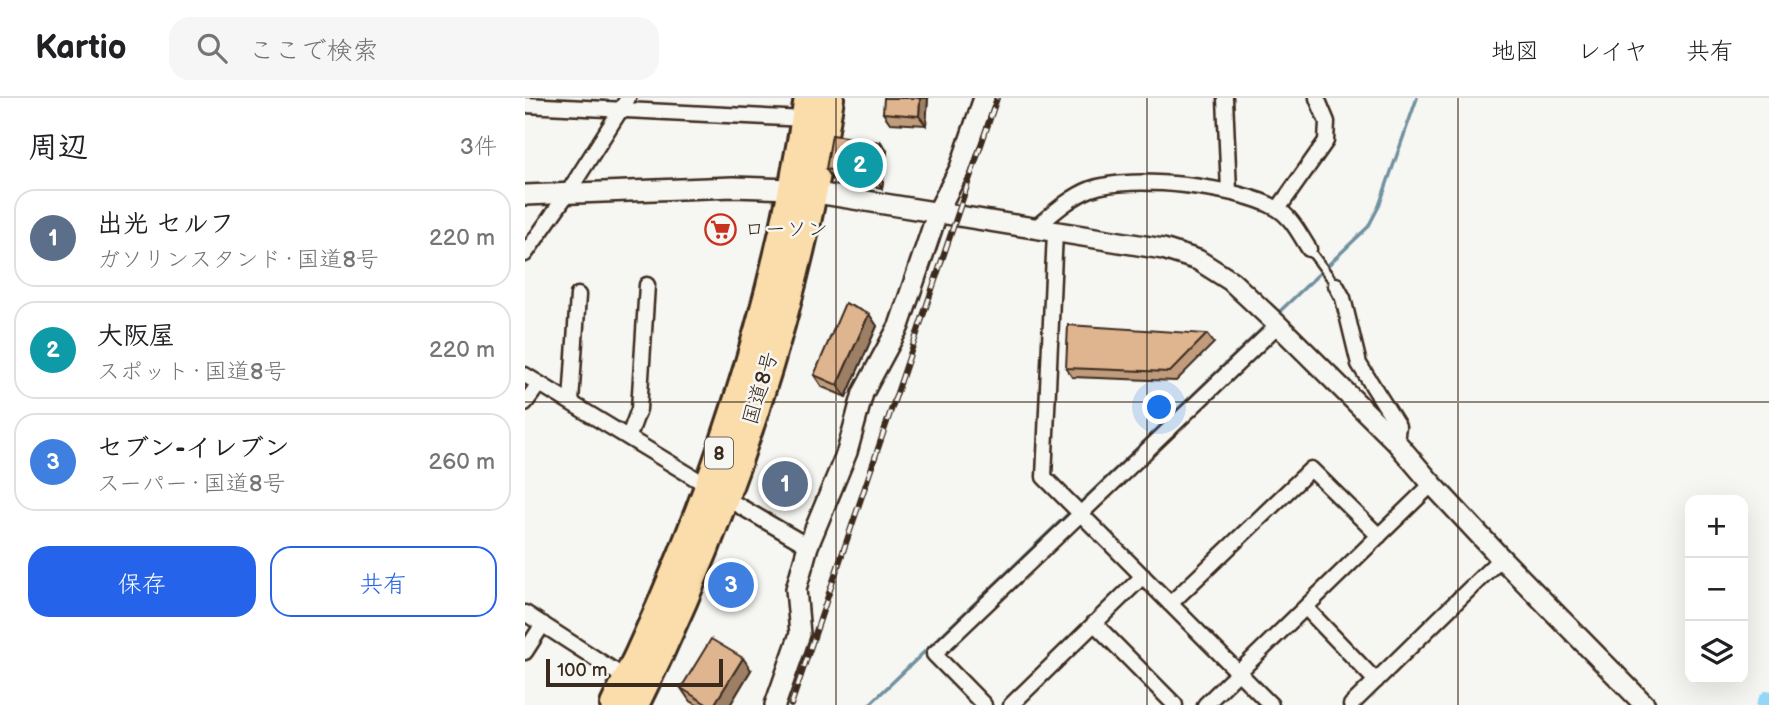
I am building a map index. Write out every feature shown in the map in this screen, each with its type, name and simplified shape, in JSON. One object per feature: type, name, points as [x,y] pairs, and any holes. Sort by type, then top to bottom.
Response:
[{"type":"highway","name":"国道8号","points":[[635,705],[687,590],[716,492],[739,394],[788,213],[803,191],[830,98]]},
{"type":"highway","name":"国道8号","points":[[803,191],[806,109]]},
{"type":"highway","name":"国道8号","points":[[614,705],[675,572],[716,492]]},
{"type":"street","points":[[775,705],[800,634],[796,590],[808,545],[847,452],[863,393],[899,326],[938,211],[960,168],[984,98]]},
{"type":"street","points":[[1225,98],[1229,191]]},
{"type":"street","points":[[1278,209],[1326,141],[1327,121],[1317,98]]},
{"type":"street","points":[[525,105],[552,102],[623,102],[806,109]]},
{"type":"street","points":[[525,254],[568,194],[623,102]]},
{"type":"street","points":[[1034,229],[1066,203],[1091,189],[1138,182],[1229,191],[1278,209],[1293,224],[1309,249]]},
{"type":"street","points":[[525,195],[733,187],[803,191],[1163,249],[1198,260],[1231,281],[1396,442],[1501,558],[1645,705]]},
{"type":"street","points":[[1055,232],[1044,477],[1271,705]]},
{"type":"street","points":[[1333,280],[1343,298],[1359,364],[1398,426],[1396,442]]},
{"type":"street","points":[[629,436],[639,409],[647,285]]},
{"type":"street","points":[[571,402],[578,295]]},
{"type":"street","points":[[984,705],[935,654],[1278,325]]},
{"type":"street","points":[[525,375],[808,545]]},
{"type":"street","points":[[525,403],[539,384]]},
{"type":"street","points":[[1170,604],[1311,468],[1380,536]]},
{"type":"street","points":[[1205,705],[1432,484]]},
{"type":"street","points":[[1351,705],[1501,558]]},
{"type":"street","points":[[1011,705],[1143,576]]},
{"type":"street","points":[[1306,608],[1376,681]]},
{"type":"street","points":[[525,613],[627,679]]},
{"type":"street","points":[[525,652],[543,624]]},
{"type":"street","points":[[1094,624],[1175,705]]},
{"type":"lane","points":[[1309,249],[1333,280]]},
{"type":"building","points":[[884,98],[920,98],[919,116],[883,113]]},
{"type":"building","points":[[832,135],[881,142],[876,179],[826,169]]},
{"type":"building","points":[[845,303],[869,314],[837,385],[814,375]]},
{"type":"building","points":[[1068,325],[1207,334],[1170,372],[1066,368]]},
{"type":"building","points":[[711,639],[743,658],[714,705],[708,705],[681,688]]},
{"type":"waterway","points":[[1277,314],[1368,227],[1379,206],[1417,98]]},
{"type":"waterway","points":[[1078,505],[1267,324]]},
{"type":"waterway","points":[[869,705],[1072,510]]},
{"type":"waterway","points":[[1767,705],[1769,701]]},
{"type":"railway","points":[[791,705],[997,98]]},
{"type":"place","name":"大阪屋","points":[[860,165]]},
{"type":"place","name":"ローソン","points":[[721,229]]},
{"type":"place","name":"出光 セルフ","points":[[785,484]]},
{"type":"place","name":"セブン-イレブン","points":[[731,585]]}]
